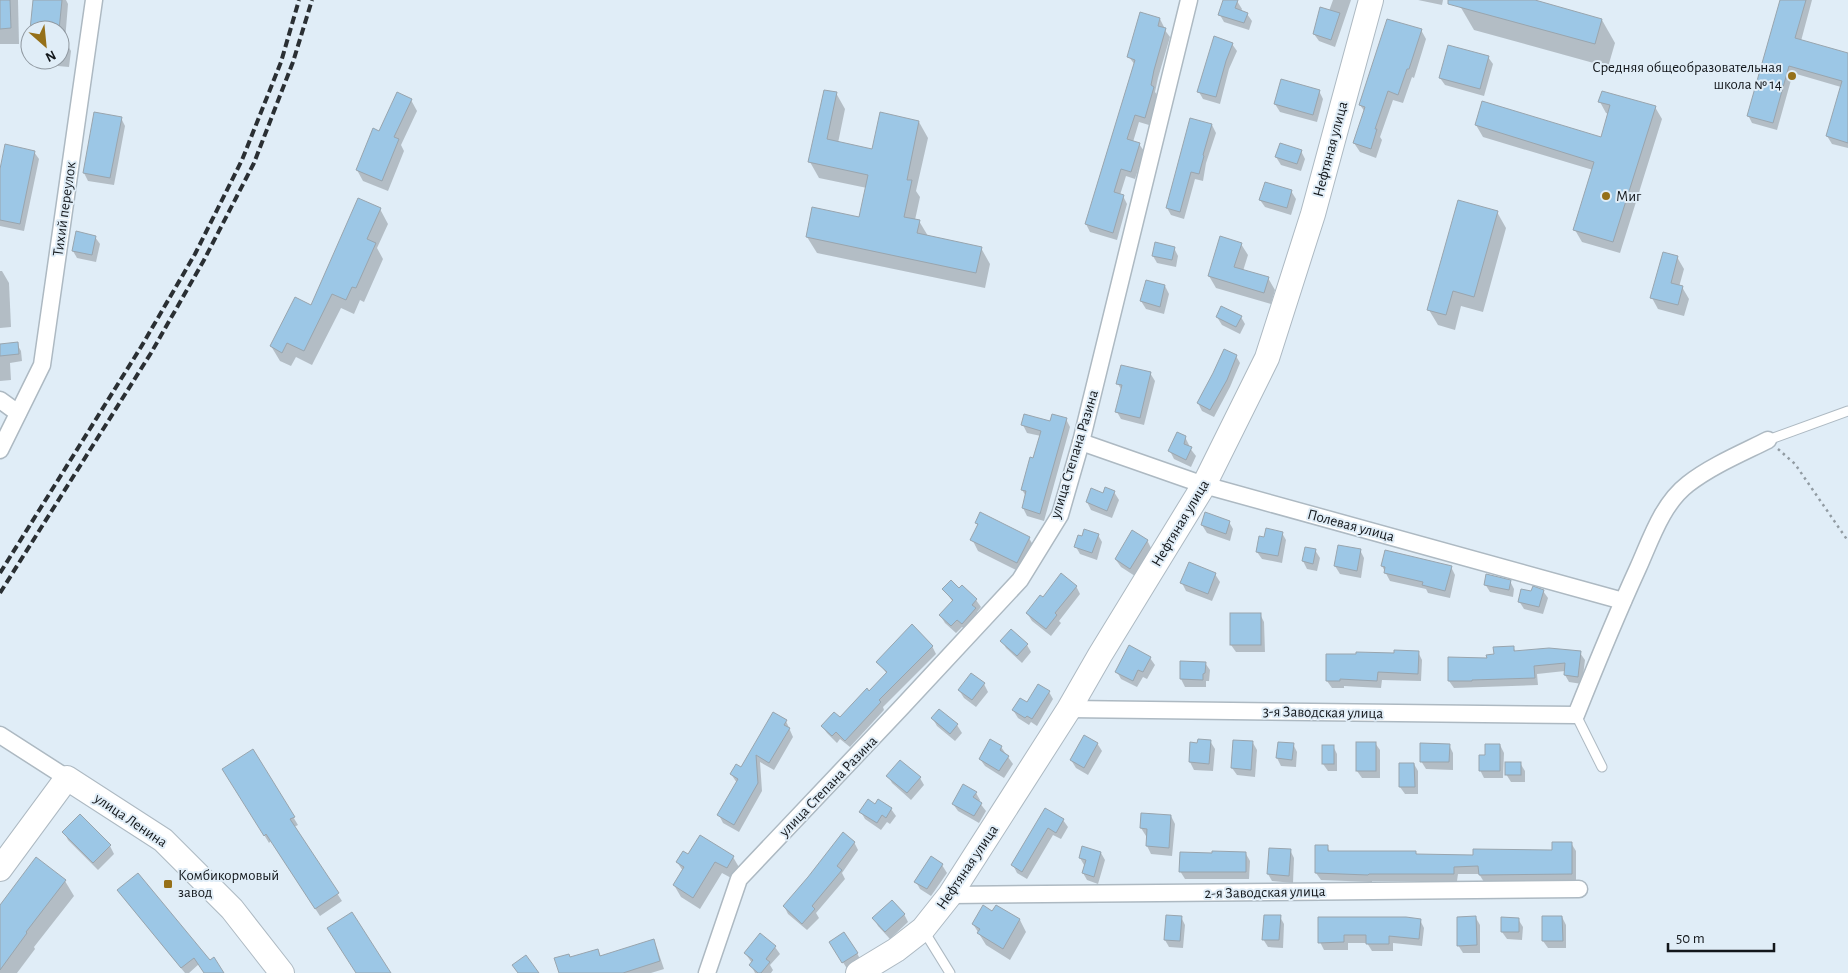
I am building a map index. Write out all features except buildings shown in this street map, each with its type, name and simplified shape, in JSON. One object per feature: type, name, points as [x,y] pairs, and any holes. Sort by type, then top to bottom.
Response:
[{"type":"main road","name":"Нефтяная улица","points":[[858,973],[896,950],[923,929],[950,895],[1069,709],[1204,485],[1267,358],[1313,214],[1371,0]]},
{"type":"main road","points":[[0,869],[67,778]]},
{"type":"main road","name":"улица Ленина","points":[[67,778],[163,840],[232,909],[282,973]]},
{"type":"street","name":"Тихий переулок","points":[[0,450],[42,365],[94,0]]},
{"type":"street","name":"улица Степана Разина","points":[[707,973],[739,878],[1020,580],[1060,515],[1081,442],[1189,0]]},
{"type":"street","points":[[0,400],[18,413]]},
{"type":"street","points":[[1576,714],[1623,601],[1670,503],[1688,484],[1729,459],[1768,440]]},
{"type":"street","name":"Полевая улица","points":[[1081,442],[1204,485],[1623,601]]},
{"type":"street","name":"3-я Заводская улица","points":[[1069,709],[1576,714]]},
{"type":"street","name":"улица Ленина","points":[[0,735],[67,778]]},
{"type":"street","name":"2-я Заводская улица","points":[[950,895],[1579,889]]},
{"type":"lane","points":[[1768,440],[1848,411]]},
{"type":"lane","points":[[1576,714],[1602,767]]},
{"type":"lane","points":[[923,929],[950,973]]},
{"type":"path","points":[[1768,440],[1795,464],[1848,541]]},
{"type":"railway","points":[[0,573],[141,347],[195,254],[242,160],[281,62],[299,0]]},
{"type":"railway","points":[[0,593],[151,353],[204,260],[254,163],[293,62],[312,0]]},
{"type":"place","name":"Средняя общеобразовательная школа № 14","points":[[1792,76]]},
{"type":"place","name":"Миг","points":[[1606,196]]},
{"type":"place","name":"Комбикормовый завод","points":[[168,884]]}]
